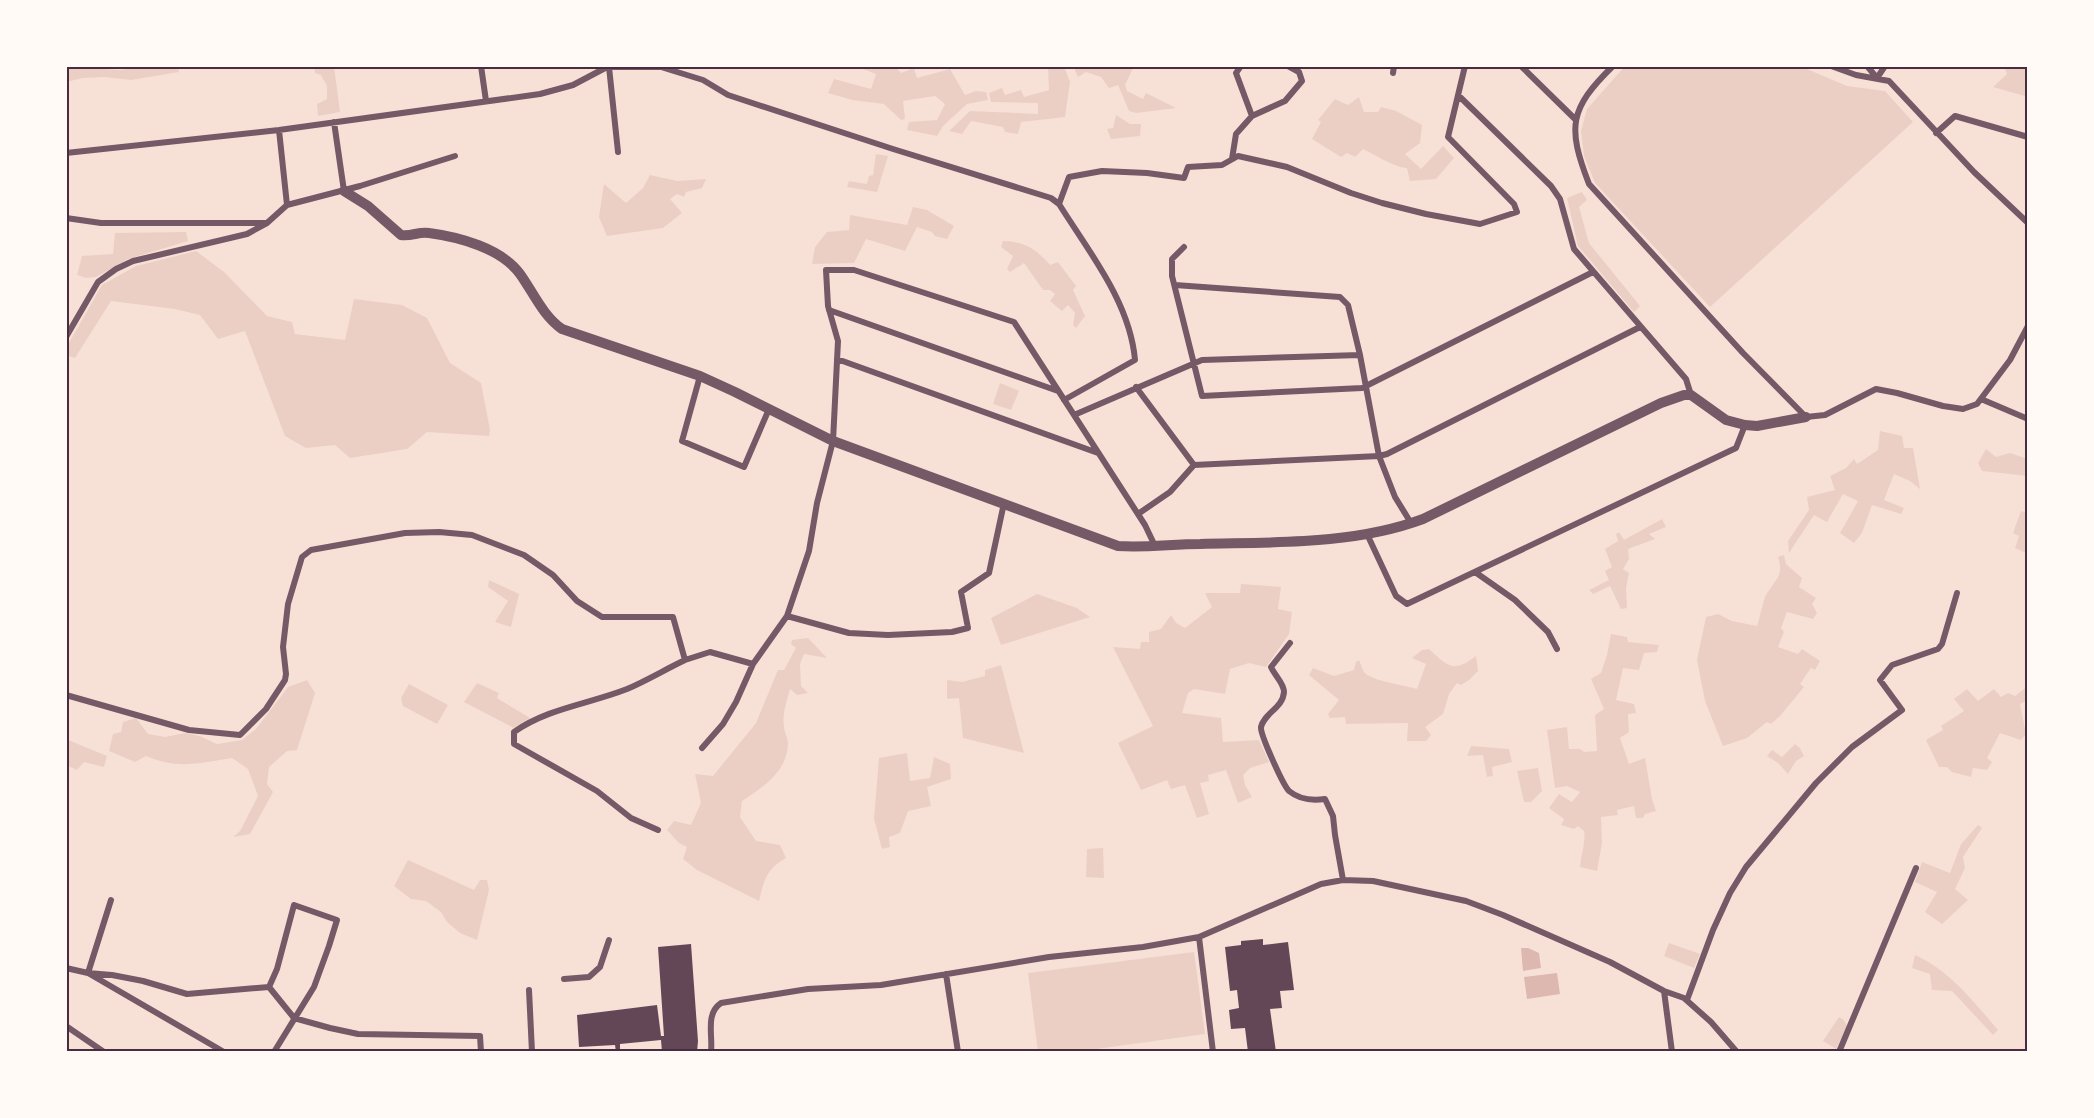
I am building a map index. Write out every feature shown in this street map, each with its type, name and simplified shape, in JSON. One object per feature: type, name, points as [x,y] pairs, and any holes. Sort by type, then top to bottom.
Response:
[{"type":"street","points":[[482,66],[486,101]]},
{"type":"street","points":[[609,66],[618,152]]},
{"type":"street","points":[[66,153],[279,130],[540,94],[573,85],[609,66],[661,67],[703,80],[728,95],[1051,198],[1059,204],[1125,315],[1135,360],[1064,400]]},
{"type":"street","points":[[1241,66],[1236,73],[1252,116]]},
{"type":"street","points":[[1232,159],[1236,134],[1252,116],[1285,101],[1302,81],[1299,72],[1288,66]]},
{"type":"street","points":[[1059,204],[1069,177],[1102,171],[1128,171],[1184,178],[1188,167],[1222,165],[1238,156],[1287,166],[1382,203],[1474,223],[1480,224],[1517,212],[1514,204],[1448,137],[1465,66]]},
{"type":"street","points":[[1613,66],[1582,100],[1575,119],[1575,140],[1589,184],[1743,353],[1806,417]]},
{"type":"street","points":[[1832,66],[1856,75],[1888,81],[1974,172],[2028,223]]},
{"type":"street","points":[[1867,66],[1877,78]]},
{"type":"street","points":[[1877,78],[1885,66]]},
{"type":"street","points":[[1523,67],[1575,119]]},
{"type":"street","points":[[1458,96],[1551,186],[1558,195],[1574,249],[1686,379],[1691,395],[1726,420],[1757,426],[1825,415],[1876,389],[1963,409],[1977,404],[1981,399],[2010,360],[2028,326]]},
{"type":"street","points":[[1936,133],[1955,117],[2028,137]]},
{"type":"street","points":[[334,122],[344,191],[368,206],[401,235],[427,232],[455,238],[504,258],[521,275],[539,304],[562,329],[700,376],[833,441],[1004,502],[1118,546],[1310,540],[1394,530],[1673,398],[1691,395]]},
{"type":"street","points":[[279,130],[287,206]]},
{"type":"street","points":[[66,337],[98,282],[116,269],[133,261],[247,234],[267,223],[287,206],[344,191],[455,156]]},
{"type":"street","points":[[66,218],[101,224],[267,223]]},
{"type":"street","points":[[1184,247],[1172,259],[1175,285],[1202,396],[1365,387],[1593,272]]},
{"type":"street","points":[[702,748],[728,717],[753,664],[787,616],[809,551],[817,503],[833,441],[838,341],[829,310],[826,270],[854,270],[1014,322],[1138,514],[1155,546]]},
{"type":"street","points":[[1175,285],[1340,297],[1348,304],[1379,456],[1395,497],[1411,523]]},
{"type":"street","points":[[829,310],[1059,391]]},
{"type":"street","points":[[1138,514],[1170,492],[1194,465],[1387,454],[1640,327]]},
{"type":"street","points":[[1074,415],[1202,360],[1360,355]]},
{"type":"street","points":[[837,359],[1099,453]]},
{"type":"street","points":[[700,376],[682,441],[744,467],[769,408]]},
{"type":"street","points":[[1136,387],[1194,465]]},
{"type":"street","points":[[1981,399],[2028,419]]},
{"type":"street","points":[[1367,534],[1396,596],[1407,604],[1736,447],[1745,425]]},
{"type":"street","points":[[787,616],[849,633],[888,635],[952,632],[968,628],[961,592],[989,573],[1004,502]]},
{"type":"street","points":[[66,695],[189,730],[240,735],[266,709],[285,680],[283,647],[288,604],[302,557],[311,550],[405,533],[472,534],[524,555],[553,575],[577,601],[602,617],[673,617],[685,660]]},
{"type":"street","points":[[1475,572],[1515,600],[1548,632],[1557,649]]},
{"type":"street","points":[[1687,1000],[1713,930],[1730,893],[1746,867],[1816,783],[1852,747],[1902,710],[1880,680],[1892,665],[1938,649],[1942,644],[1957,593]]},
{"type":"street","points":[[1290,643],[1271,667],[1283,685],[1284,693],[1282,700],[1263,722],[1261,733],[1290,792],[1311,801],[1325,799],[1334,816],[1343,880]]},
{"type":"street","points":[[658,830],[631,818],[597,791],[514,744],[514,732],[536,719],[626,689],[685,660],[710,651],[753,664]]},
{"type":"street","points":[[1839,1052],[1916,868]]},
{"type":"street","points":[[711,1052],[711,1015],[721,1003],[808,989],[881,985],[1067,955],[1143,947],[1199,937],[1313,887],[1343,880],[1373,881],[1466,901],[1503,915],[1610,962],[1664,992],[1687,1000],[1711,1022],[1737,1052]]},
{"type":"street","points":[[88,974],[111,900]]},
{"type":"street","points":[[269,987],[277,969],[294,905],[337,920],[314,987],[274,1052]]},
{"type":"street","points":[[1199,937],[1213,1052]]},
{"type":"street","points":[[564,979],[589,977],[600,967],[609,940]]},
{"type":"street","points":[[66,977],[68,969],[88,974],[112,975],[187,994],[269,987]]},
{"type":"street","points":[[88,974],[224,1052]]},
{"type":"street","points":[[946,974],[958,1052]]},
{"type":"street","points":[[269,987],[294,1018],[358,1034],[480,1036],[481,1052]]},
{"type":"street","points":[[529,990],[532,1052]]},
{"type":"street","points":[[1664,992],[1672,1052]]},
{"type":"street","points":[[66,1026],[104,1052]]},
{"type":"shaded area","points":[[66,66],[119,70],[150,66],[178,66],[179,72],[131,80],[105,77],[83,78],[66,82]]},
{"type":"shaded area","points":[[314,66],[334,66],[340,112],[318,116],[317,104],[327,99],[327,86],[321,75],[315,73]]},
{"type":"shaded area","points":[[855,66],[895,66],[901,73],[914,68],[917,78],[950,69],[965,95],[976,91],[986,92],[988,100],[967,104],[943,126],[937,136],[907,130],[909,122],[937,120],[945,104],[935,96],[903,101],[905,119],[901,120],[884,104],[852,100],[828,93],[834,79],[871,89],[876,74]]},
{"type":"shaded area","points":[[1048,66],[1064,66],[1070,82],[1065,117],[1021,122],[1018,134],[1005,132],[1003,127],[971,121],[962,134],[949,131],[970,111],[1038,114],[1038,103],[991,102],[989,93],[1002,88],[1005,95],[1021,90],[1024,97],[1049,90]]},
{"type":"shaded area","points":[[1073,66],[1134,66],[1125,85],[1127,91],[1143,99],[1146,93],[1176,108],[1136,113],[1129,111],[1118,85],[1109,88],[1101,77],[1086,72],[1078,77]]},
{"type":"shaded area","points":[[1625,66],[1800,66],[1847,86],[1885,91],[1913,122],[1710,307],[1595,183],[1584,156],[1581,131],[1587,109]]},
{"type":"shaded area","points":[[2012,66],[2028,66],[2028,97],[1993,87],[2007,74],[2005,69]]},
{"type":"shaded area","points":[[1359,97],[1364,112],[1378,112],[1381,107],[1396,111],[1422,125],[1420,143],[1405,154],[1421,169],[1443,146],[1454,158],[1436,179],[1410,181],[1407,168],[1363,149],[1355,157],[1347,153],[1341,157],[1312,139],[1321,122],[1318,120],[1335,99],[1348,105]]},
{"type":"shaded area","points":[[1116,115],[1130,124],[1141,124],[1140,136],[1111,139],[1107,129],[1113,128]]},
{"type":"shaded area","points":[[876,154],[888,156],[877,192],[847,187],[849,181],[867,184],[869,176],[873,175]]},
{"type":"shaded area","points":[[650,175],[677,181],[706,179],[702,188],[686,192],[684,197],[677,194],[670,199],[682,213],[663,228],[607,236],[599,217],[604,184],[626,203],[643,188]]},
{"type":"shaded area","points":[[1582,192],[1587,200],[1579,207],[1589,243],[1640,306],[1634,312],[1578,246],[1567,198]]},
{"type":"shaded area","points":[[913,207],[927,210],[954,226],[947,239],[917,227],[905,251],[866,239],[854,263],[812,264],[815,247],[827,232],[849,230],[850,215],[907,225]]},
{"type":"shaded area","points":[[186,232],[188,241],[128,259],[96,277],[86,278],[77,275],[82,256],[113,254],[115,233]]},
{"type":"shaded area","points":[[1003,241],[1030,247],[1050,265],[1058,262],[1076,286],[1073,290],[1085,316],[1076,328],[1073,325],[1075,313],[1068,305],[1062,311],[1050,301],[1055,294],[1050,290],[1043,290],[1024,263],[1010,272],[1007,269],[1013,256],[1001,247]]},
{"type":"shaded area","points":[[196,251],[224,272],[267,316],[292,322],[295,334],[345,340],[354,299],[402,305],[427,318],[450,363],[481,383],[490,430],[489,436],[427,432],[407,449],[350,458],[335,445],[306,448],[285,436],[245,331],[218,339],[200,315],[175,309],[111,301],[75,358],[66,355],[66,348],[102,285],[136,266]]},
{"type":"shaded area","points":[[1000,383],[1019,391],[1011,410],[993,404]]},
{"type":"shaded area","points":[[1880,431],[1902,436],[1904,448],[1913,448],[1920,489],[1910,481],[1894,474],[1884,500],[1904,508],[1901,514],[1872,505],[1862,533],[1854,543],[1840,533],[1858,501],[1843,494],[1827,522],[1814,515],[1789,553],[1788,541],[1809,510],[1807,497],[1835,490],[1830,476],[1846,468],[1854,459],[1857,464],[1878,450]]},
{"type":"shaded area","points":[[1986,449],[1996,457],[2010,453],[2028,459],[2028,476],[1982,471],[1978,463]]},
{"type":"shaded area","points":[[2021,511],[2028,513],[2028,554],[2015,548],[2019,536],[2013,533]]},
{"type":"shaded area","points":[[1662,519],[1666,527],[1649,534],[1655,539],[1628,549],[1629,559],[1623,569],[1629,573],[1626,588],[1627,608],[1621,609],[1610,586],[1593,594],[1589,590],[1609,580],[1605,571],[1612,567],[1605,549],[1618,541],[1616,534],[1619,532],[1624,540]]},
{"type":"shaded area","points":[[1784,555],[1786,564],[1802,578],[1799,587],[1816,598],[1812,604],[1817,613],[1813,619],[1787,612],[1781,628],[1784,632],[1778,647],[1798,654],[1802,649],[1820,661],[1815,670],[1811,668],[1800,684],[1804,687],[1771,724],[1767,722],[1747,738],[1723,746],[1705,701],[1697,660],[1706,617],[1718,614],[1732,621],[1757,626],[1765,597],[1779,574],[1778,557]]},
{"type":"shaded area","points":[[489,580],[519,594],[511,627],[495,622],[508,601],[488,587]]},
{"type":"shaded area","points":[[1241,584],[1281,587],[1278,609],[1292,612],[1289,634],[1266,667],[1249,663],[1230,669],[1225,694],[1194,689],[1188,693],[1182,713],[1221,718],[1223,742],[1259,740],[1269,762],[1250,768],[1243,775],[1245,785],[1252,797],[1238,803],[1226,770],[1208,775],[1209,781],[1200,783],[1209,814],[1197,818],[1185,785],[1171,789],[1167,780],[1141,790],[1118,743],[1153,726],[1113,647],[1140,649],[1141,642],[1149,642],[1149,632],[1161,629],[1171,615],[1176,623],[1185,628],[1212,607],[1205,593],[1240,593]]},
{"type":"shaded area","points":[[1037,594],[1077,608],[1090,617],[1001,645],[991,618]]},
{"type":"shaded area","points":[[1611,634],[1627,637],[1628,642],[1659,645],[1657,652],[1644,653],[1639,670],[1623,668],[1616,700],[1634,704],[1636,713],[1628,714],[1629,732],[1620,738],[1629,764],[1645,758],[1656,811],[1645,814],[1643,818],[1636,818],[1634,806],[1617,810],[1618,815],[1601,817],[1602,843],[1597,871],[1580,867],[1584,831],[1578,826],[1574,829],[1561,825],[1564,819],[1549,808],[1559,794],[1572,802],[1580,792],[1567,786],[1555,788],[1547,730],[1567,727],[1569,749],[1580,749],[1584,752],[1597,751],[1595,715],[1604,709],[1591,679],[1601,673]]},
{"type":"shaded area","points":[[808,638],[827,658],[804,654],[800,664],[801,686],[808,693],[797,695],[790,689],[784,716],[787,754],[772,778],[742,801],[740,817],[756,841],[780,845],[786,858],[770,870],[759,901],[697,870],[683,859],[687,847],[679,843],[667,830],[674,821],[691,825],[701,803],[695,774],[713,776],[756,723],[778,670],[784,670],[796,648],[791,644],[792,640]]},
{"type":"shaded area","points":[[1429,649],[1451,666],[1462,665],[1476,656],[1478,671],[1461,685],[1457,683],[1449,694],[1443,714],[1425,727],[1431,735],[1426,741],[1407,741],[1408,723],[1346,724],[1345,717],[1330,718],[1328,714],[1339,700],[1309,675],[1313,668],[1334,676],[1354,670],[1359,660],[1364,672],[1369,676],[1417,689],[1426,664],[1412,658],[1422,650]]},
{"type":"shaded area","points":[[1001,665],[1024,753],[963,738],[959,698],[947,699],[947,680],[962,682],[985,676],[985,670]]},
{"type":"shaded area","points":[[307,680],[315,693],[297,750],[287,751],[269,767],[267,784],[273,792],[250,834],[233,837],[240,831],[258,796],[248,769],[232,758],[179,764],[146,756],[135,762],[109,751],[113,734],[121,732],[123,722],[136,718],[148,734],[165,737],[185,733],[200,736],[217,744],[242,740],[256,729],[288,687]]},
{"type":"shaded area","points":[[477,683],[499,693],[497,698],[530,718],[514,728],[464,702]]},
{"type":"shaded area","points":[[409,684],[448,705],[437,724],[403,706],[401,698]]},
{"type":"shaded area","points":[[2028,686],[2028,700],[2020,704],[2026,734],[2021,740],[2000,733],[1987,758],[1992,762],[1987,770],[1973,768],[1971,777],[1952,772],[1947,767],[1939,767],[1926,740],[1943,730],[1941,726],[1964,711],[1954,699],[1967,689],[1978,701],[1994,689],[2001,697],[2008,693],[2015,696]]},
{"type":"shaded area","points":[[66,739],[107,756],[104,767],[84,762],[77,770],[66,765]]},
{"type":"shaded area","points":[[1795,744],[1804,756],[1796,761],[1788,774],[1778,763],[1767,756],[1772,750],[1782,757]]},
{"type":"shaded area","points":[[1471,746],[1509,749],[1512,762],[1492,767],[1493,776],[1487,777],[1483,755],[1467,756]]},
{"type":"shaded area","points":[[907,753],[910,781],[930,778],[934,757],[950,764],[951,779],[927,787],[931,806],[908,811],[900,833],[889,837],[890,847],[882,849],[874,819],[879,758]]},
{"type":"shaded area","points":[[1538,768],[1542,791],[1531,802],[1524,802],[1517,771]]},
{"type":"shaded area","points":[[1978,825],[1982,828],[1963,857],[1965,868],[1955,889],[1968,900],[1942,924],[1925,912],[1937,892],[1915,882],[1922,862],[1950,873],[1961,844]]},
{"type":"shaded area","points":[[1103,848],[1104,878],[1086,877],[1087,849]]},
{"type":"shaded area","points":[[408,860],[474,890],[480,880],[487,880],[489,890],[477,940],[460,933],[447,922],[441,912],[426,901],[411,899],[394,886]]},
{"type":"shaded area","points":[[1669,943],[1700,954],[1694,968],[1664,956]]},
{"type":"shaded area","points":[[1521,948],[1528,948],[1539,953],[1541,968],[1523,971]]},
{"type":"shaded area","points":[[1194,952],[1205,1034],[1075,1052],[1038,1052],[1028,973]]},
{"type":"shaded area","points":[[1915,955],[1950,978],[1998,1030],[1993,1035],[1952,991],[1932,990],[1930,974],[1912,968]]},
{"type":"shaded area","points":[[1557,973],[1560,994],[1527,999],[1524,977]]},
{"type":"shaded area","points":[[1839,1017],[1847,1026],[1836,1049],[1823,1041]]},
{"type":"building","points":[[1263,939],[1263,945],[1288,942],[1294,990],[1280,991],[1282,1008],[1270,1009],[1276,1052],[1248,1052],[1245,1028],[1231,1029],[1229,1010],[1239,1008],[1237,990],[1230,991],[1225,947],[1241,945],[1241,941]]},
{"type":"building","points":[[691,944],[697,1052],[662,1052],[661,1040],[620,1044],[620,1052],[616,1052],[615,1045],[579,1047],[577,1015],[657,1005],[661,1036],[664,1036],[658,947]]}]
